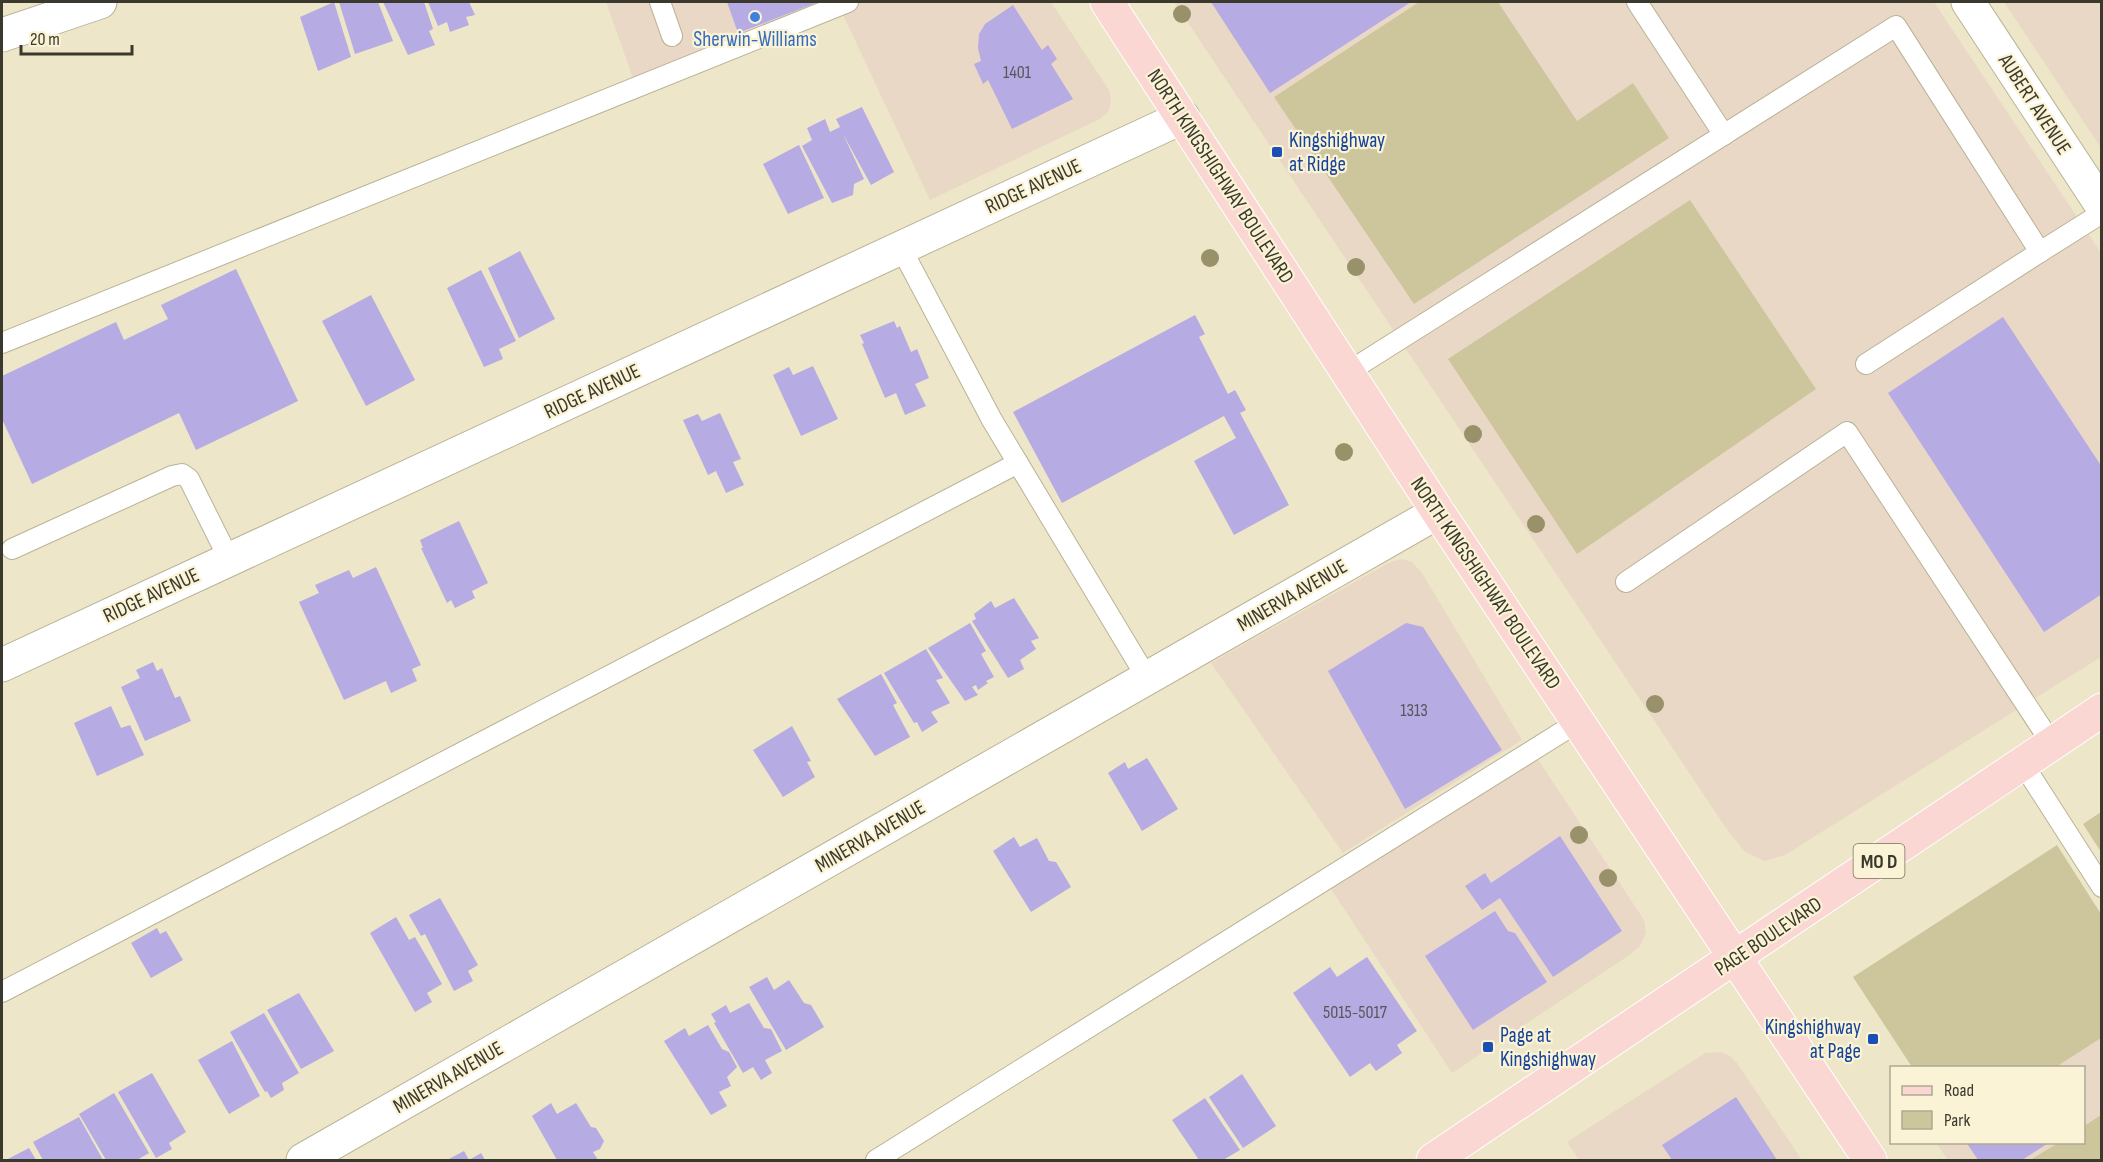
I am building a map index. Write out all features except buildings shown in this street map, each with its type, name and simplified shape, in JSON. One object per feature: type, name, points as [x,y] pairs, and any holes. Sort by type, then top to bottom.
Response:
[{"type":"main road","name":"NORTH KINGSHIGHWAY BOULEVARD","points":[[1107,2],[1438,512],[1870,1161]]},
{"type":"main road","name":"PAGE BOULEVARD","points":[[1433,1161],[2102,711]]},
{"type":"street","points":[[2,35],[100,2]]},
{"type":"street","name":"AUBERT AVENUE","points":[[1968,2],[2102,206]]},
{"type":"street","name":"RIDGE AVENUE","points":[[2,665],[1183,117]]},
{"type":"street","name":"MINERVA AVENUE","points":[[303,1161],[1438,512]]},
{"type":"lane","points":[[660,2],[672,36]]},
{"type":"lane","points":[[2,343],[848,2]]},
{"type":"lane","points":[[1637,2],[1724,135]]},
{"type":"lane","points":[[1348,372],[1896,26],[2040,252]]},
{"type":"lane","points":[[1866,364],[2102,213]]},
{"type":"lane","points":[[901,248],[1018,463],[1147,678]]},
{"type":"lane","points":[[1626,582],[1847,432],[2052,744]]},
{"type":"lane","points":[[2,992],[1018,463]]},
{"type":"lane","points":[[12,549],[172,476],[182,474],[189,479],[229,559]]},
{"type":"lane","points":[[876,1161],[1578,722]]},
{"type":"lane","points":[[2023,764],[2102,887]]},
{"type":"shaded area","points":[[606,2],[832,2],[633,78]]},
{"type":"shaded area","points":[[837,2],[1051,2],[1109,90],[1111,101],[1109,111],[1100,119],[930,200]]},
{"type":"shaded area","points":[[1174,2],[1934,2],[2101,253],[2101,657],[1785,855],[1764,861],[1744,851],[1726,828]]},
{"type":"shaded area","points":[[2004,2],[2101,2],[2101,148]]},
{"type":"shaded area","points":[[1402,559],[1412,562],[1422,573],[1522,740],[1343,853],[1211,663],[1390,562]]},
{"type":"shaded area","points":[[1537,758],[1644,920],[1646,933],[1640,946],[1628,956],[1452,1073],[1329,886]]},
{"type":"shaded area","points":[[2101,1038],[2101,1115],[2085,1125],[2085,1066],[2058,1066]]},
{"type":"shaded area","points":[[1720,1052],[1730,1056],[1737,1063],[1802,1160],[1579,1160],[1567,1142],[1705,1053]]},
{"type":"shaded area","points":[[1937,1144],[2056,1144],[2030,1160],[1948,1160]]},
{"type":"green space","points":[[1419,2],[1498,2],[1577,121],[1633,83],[1669,138],[1414,304],[1274,97]]},
{"type":"green space","points":[[1690,200],[1816,389],[1577,554],[1448,359]]},
{"type":"green space","points":[[2101,812],[2101,852],[2083,824]]},
{"type":"green space","points":[[2057,845],[2101,914],[2101,1038],[2058,1066],[1911,1066],[1853,977]]},
{"type":"green space","points":[[2101,1115],[2101,1160],[2030,1160],[2056,1144],[2085,1144],[2085,1125]]},
{"type":"place","name":"Sherwin-Williams","points":[[755,17]]},
{"type":"place","name":"Kingshighway at Ridge","points":[[1277,152]]},
{"type":"place","name":"Kingshighway at Page","points":[[1873,1039]]},
{"type":"place","name":"Page at Kingshighway","points":[[1488,1047]]}]
